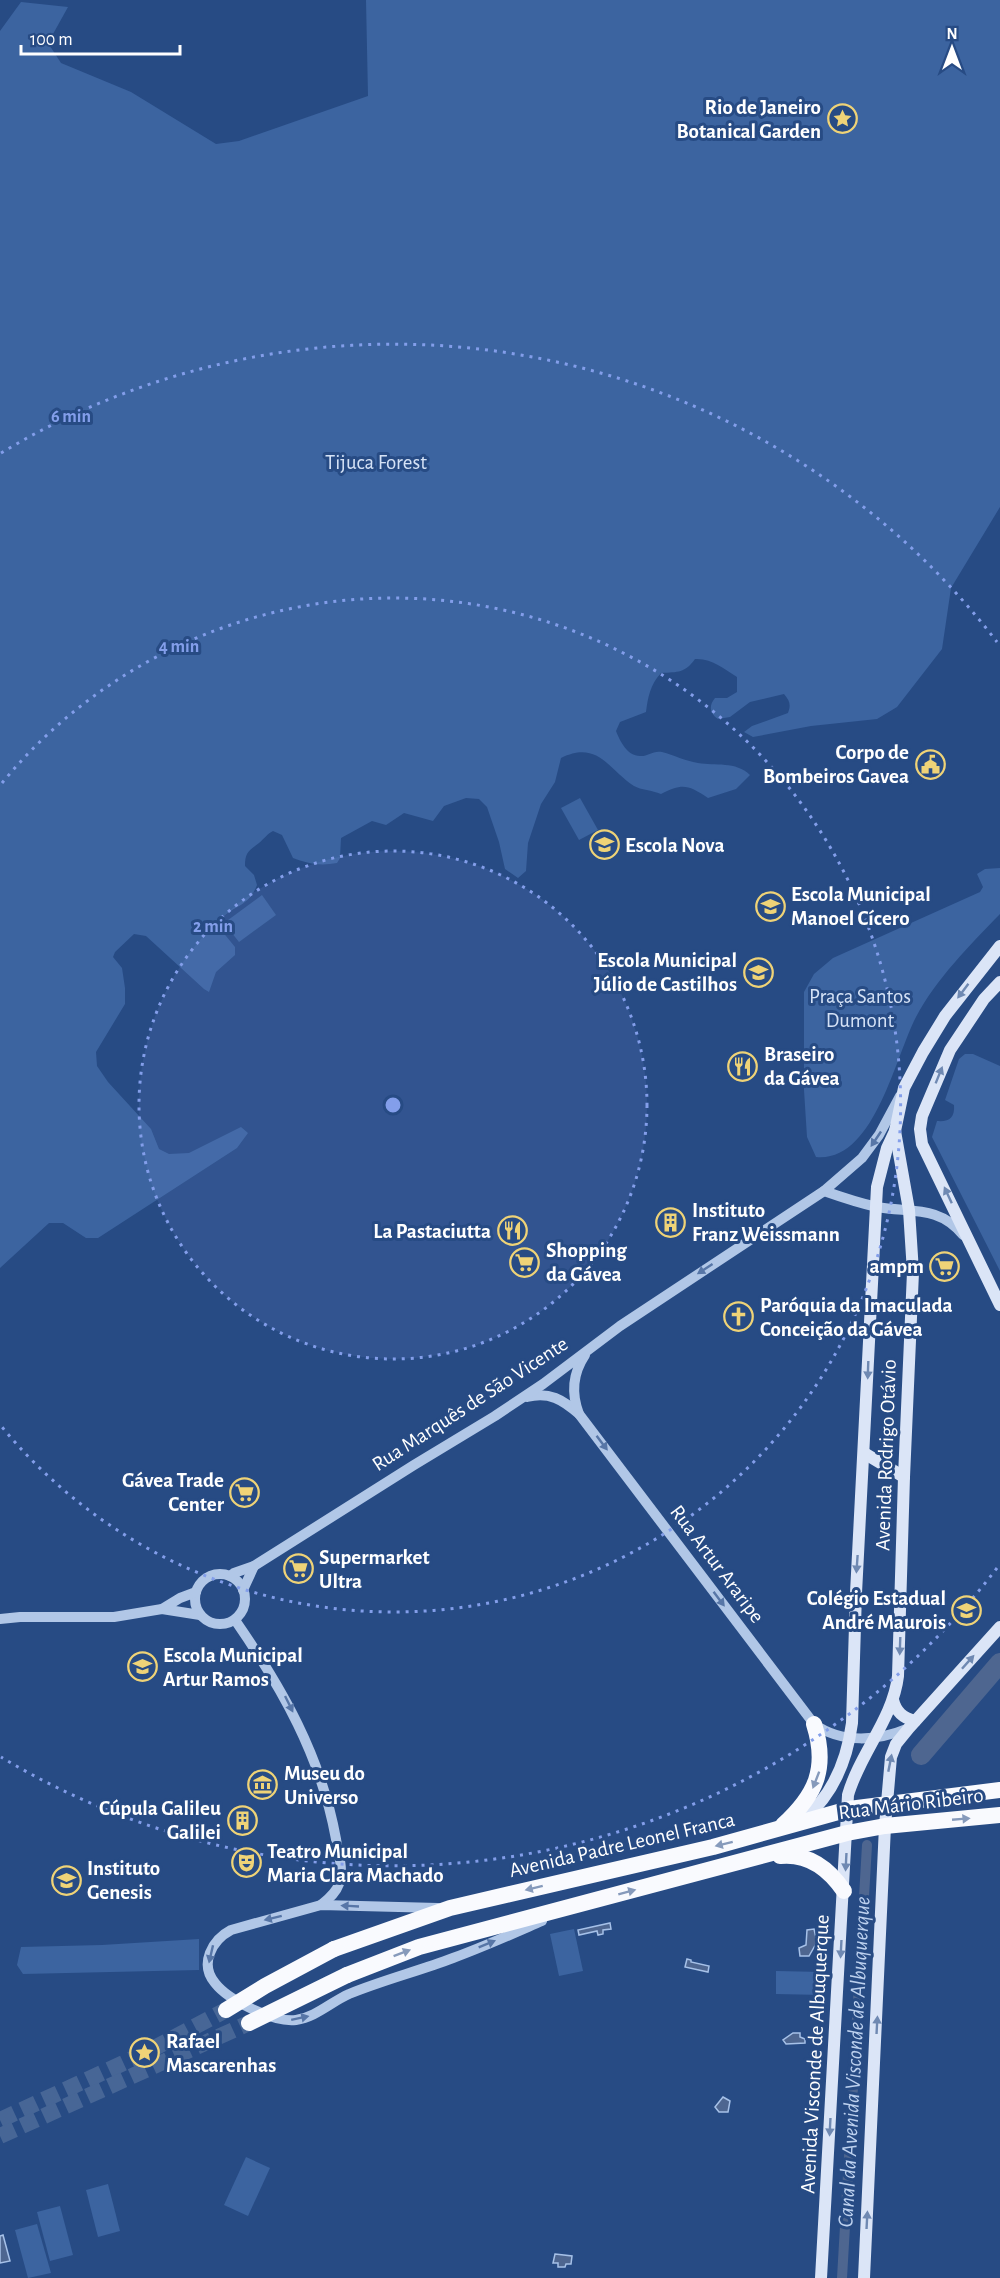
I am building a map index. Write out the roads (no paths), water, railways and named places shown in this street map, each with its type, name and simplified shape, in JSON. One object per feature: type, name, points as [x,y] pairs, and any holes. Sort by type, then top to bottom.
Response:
[{"type":"highway","points":[[780,1828],[799,1810],[818,1777],[821,1763],[814,1724]]},
{"type":"highway","name":"Rua Mário Ribeiro","points":[[802,1821],[849,1809],[886,1803],[1000,1790]]},
{"type":"highway","name":"Rua Mário Ribeiro","points":[[758,1858],[847,1833],[885,1826],[1000,1815]]},
{"type":"highway","name":"Avenida Padre Leonel Franca","points":[[226,2010],[334,1949],[450,1908],[713,1847],[802,1821]]},
{"type":"highway","points":[[758,1858],[791,1855],[812,1860],[835,1878],[844,1891]]},
{"type":"highway","name":"Avenida Padre Leonel Franca","points":[[249,2023],[347,1975],[419,1947],[758,1858]]},
{"type":"main road","points":[[895,1131],[904,1088],[923,1052],[945,1016],[1000,946]]},
{"type":"main road","points":[[1000,982],[984,999],[950,1050],[922,1116],[920,1129],[922,1144],[1000,1305]]},
{"type":"main road","name":"Avenida Rodrigo Otávio","points":[[802,1821],[818,1806],[836,1780],[850,1738],[874,1206],[883,1160],[895,1131]]},
{"type":"main road","name":"Avenida Rodrigo Otávio","points":[[847,1833],[850,1789],[860,1764],[893,1700],[897,1689],[899,1662],[913,1272],[909,1210],[895,1131]]},
{"type":"main road","points":[[864,1453],[904,1477]]},
{"type":"main road","points":[[864,2278],[886,1803],[891,1757],[896,1744],[912,1724],[1000,1627]]},
{"type":"main road","points":[[893,1700],[898,1712],[912,1724]]},
{"type":"main road","name":"Avenida Visconde de Albuquerque","points":[[821,2278],[847,1833]]},
{"type":"street","points":[[824,1191],[862,1158],[879,1135],[904,1088]]},
{"type":"street","points":[[824,1191],[874,1206],[931,1212],[955,1225],[973,1248]]},
{"type":"street","name":"Rua Marquês de São Vicente","points":[[230,1576],[254,1566],[516,1402],[690,1279],[824,1191]]},
{"type":"street","points":[[579,1414],[574,1396],[575,1377],[581,1361],[591,1348]]},
{"type":"street","name":"Rua Artur Araripe","points":[[516,1402],[541,1395],[563,1400],[579,1414],[814,1724],[828,1732],[850,1738],[874,1738],[896,1733],[912,1724]]},
{"type":"street","points":[[243,1590],[230,1576],[219,1574],[205,1578],[196,1592],[196,1608],[200,1615],[210,1623],[229,1623],[235,1620],[244,1606],[243,1590],[254,1566]]},
{"type":"street","points":[[162,1609],[196,1592]]},
{"type":"street","points":[[0,1619],[114,1617],[162,1609],[200,1615]]},
{"type":"street","points":[[235,1620],[284,1694],[308,1742],[333,1824],[341,1868],[339,1884],[334,1893],[321,1905]]},
{"type":"street","name":"Avenida Padre Leonel Franca","points":[[450,1908],[321,1905],[240,1928],[220,1937],[210,1950],[208,1958],[212,1979],[216,1985],[268,2017],[302,2019],[350,1994],[454,1958],[570,1907]]},
{"type":"waterway","points":[[921,1755],[1000,1663]]},
{"type":"waterway","name":"Canal da Avenida Visconde de Albuquerque","points":[[842,2278],[867,1845]]},
{"type":"tunnel","points":[[0,2120],[145,2053],[226,2010]]},
{"type":"tunnel","points":[[0,2136],[249,2023]]},
{"type":"place","name":"Rio de Janeiro Botanical Garden","points":[[842,119]]},
{"type":"place","name":"Corpo de Bombeiros Gavea","points":[[930,764]]},
{"type":"place","name":"Escola Nova","points":[[604,845]]},
{"type":"place","name":"Escola Municipal Manoel Cícero","points":[[770,906]]},
{"type":"place","name":"Escola Municipal Júlio de Castilhos","points":[[758,972]]},
{"type":"place","name":"Braseiro da Gávea","points":[[743,1066]]},
{"type":"place","name":"Instituto Franz Weissmann","points":[[671,1222]]},
{"type":"place","name":"La Pastaciutta","points":[[512,1231]]},
{"type":"place","name":"Shopping da Gávea","points":[[525,1262]]},
{"type":"place","name":"ampm","points":[[945,1266]]},
{"type":"place","name":"Paróquia da Imaculada Conceição da Gávea","points":[[739,1317]]},
{"type":"place","name":"Gávea Trade Center","points":[[245,1492]]},
{"type":"place","name":"Supermarket Ultra","points":[[298,1569]]},
{"type":"place","name":"Colégio Estadual André Maurois","points":[[967,1610]]},
{"type":"place","name":"Escola Municipal Artur Ramos","points":[[142,1667]]},
{"type":"place","name":"Museu do Universo","points":[[263,1785]]},
{"type":"place","name":"Cúpula Galileu Galilei","points":[[242,1820]]},
{"type":"place","name":"Teatro Municipal Maria Clara Machado","points":[[246,1863]]},
{"type":"place","name":"Instituto Genesis","points":[[66,1880]]},
{"type":"place","name":"Rafael Mascarenhas","points":[[145,2053]]},
{"type":"park label","name":"Tijuca Forest","points":[[376,462]]},
{"type":"park label","name":"Praça Santos Dumont","points":[[860,1008]]}]
